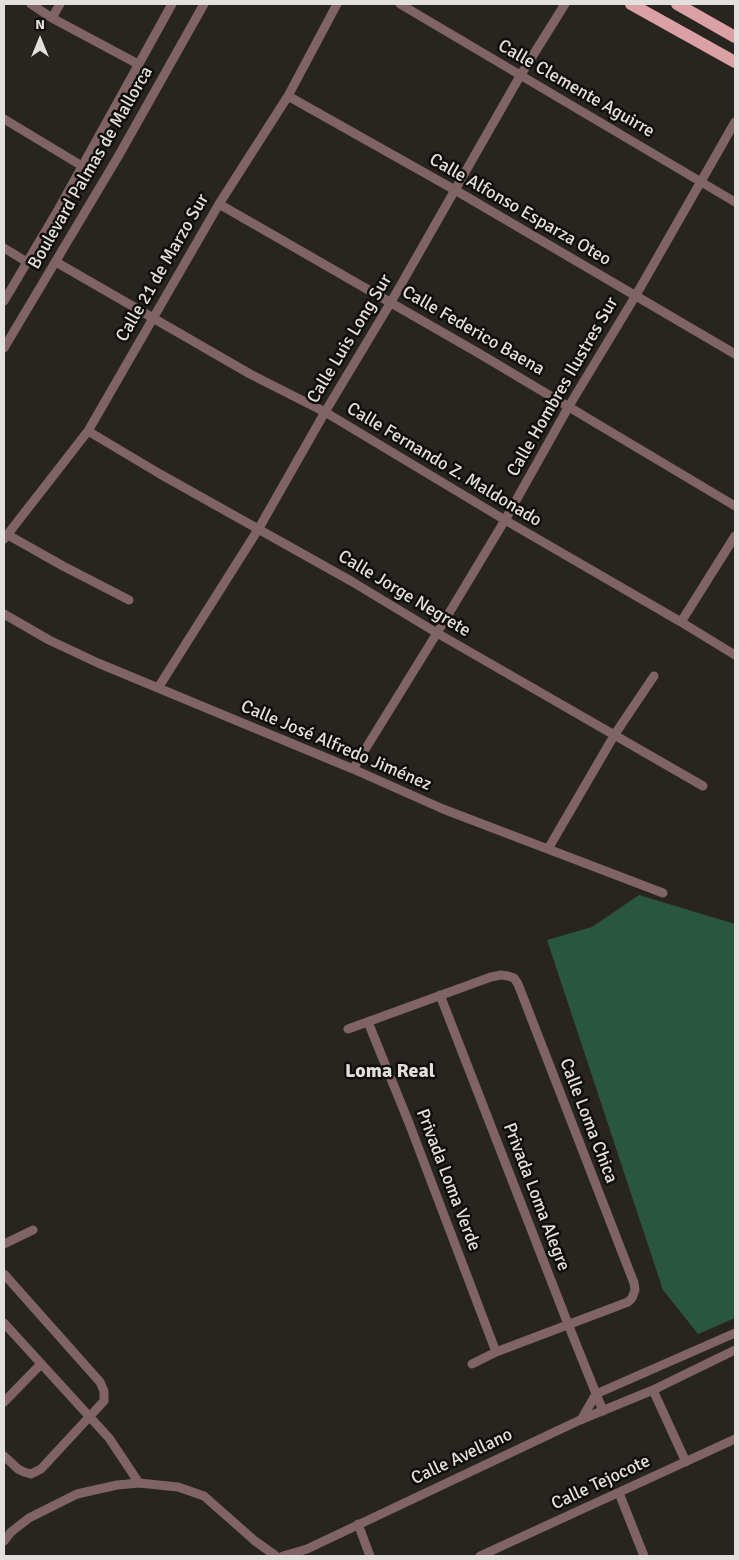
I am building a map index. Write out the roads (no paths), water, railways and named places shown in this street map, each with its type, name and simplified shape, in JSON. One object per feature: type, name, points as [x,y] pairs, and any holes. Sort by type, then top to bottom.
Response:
[{"type":"main road","points":[[631,4],[735,62]]},
{"type":"main road","points":[[677,4],[735,38]]},
{"type":"street","points":[[31,4],[52,18],[138,64]]},
{"type":"street","points":[[52,18],[60,4]]},
{"type":"street","name":"Boulevard Palmas de Mallorca","points":[[4,301],[28,262],[172,4]]},
{"type":"street","name":"Boulevard Palmas de Mallorca","points":[[4,348],[119,155],[204,4]]},
{"type":"street","name":"Calle 21 de Marzo Sur","points":[[6,537],[88,431],[219,204],[288,96],[337,4]]},
{"type":"street","name":"Calle Clemente Aguirre","points":[[400,4],[735,202]]},
{"type":"street","name":"Calle Luis Long Sur","points":[[158,688],[259,528],[520,76],[565,4]]},
{"type":"street","name":"Calle Alfonso Esparza Oteo","points":[[288,96],[455,190],[735,354]]},
{"type":"street","points":[[4,119],[82,166]]},
{"type":"street","name":"Calle Hombres Ilustres Sur","points":[[352,769],[438,633],[505,520],[569,406],[636,295],[735,122]]},
{"type":"street","name":"Calle Federico Baena","points":[[219,204],[569,406],[735,506]]},
{"type":"street","points":[[4,248],[28,262]]},
{"type":"street","name":"Calle Fernando Z. Maldonado","points":[[56,262],[250,374],[325,412],[735,655]]},
{"type":"street","name":"Calle Jorge Negrete","points":[[88,431],[160,474],[351,581],[703,786]]},
{"type":"street","points":[[682,622],[735,536]]},
{"type":"street","points":[[6,537],[129,600]]},
{"type":"street","name":"Calle José Alfredo Jiménez","points":[[4,614],[49,640],[98,663],[352,769],[443,810],[663,893]]},
{"type":"street","points":[[548,850],[615,734],[654,676]]},
{"type":"street","name":"Calle Loma Chica","points":[[440,995],[491,977],[508,976],[514,978],[518,984],[634,1283],[635,1290],[628,1302],[568,1324]]},
{"type":"street","points":[[348,1029],[440,995]]},
{"type":"street","name":"Privada Loma Alegre","points":[[440,995],[603,1411]]},
{"type":"street","name":"Privada Loma Verde","points":[[368,1022],[409,1123],[496,1352]]},
{"type":"street","points":[[4,1244],[33,1230]]},
{"type":"street","points":[[4,1274],[100,1382],[104,1391],[104,1401],[47,1464],[36,1473],[31,1474],[18,1469],[4,1456]]},
{"type":"street","points":[[4,1323],[110,1438],[139,1483]]},
{"type":"street","points":[[472,1364],[496,1352],[568,1324]]},
{"type":"street","points":[[580,1420],[596,1394],[735,1333]]},
{"type":"street","name":"Calle Avellano","points":[[284,1556],[307,1549],[580,1420],[653,1390],[735,1350]]},
{"type":"street","points":[[4,1402],[41,1364]]},
{"type":"street","points":[[653,1390],[686,1462]]},
{"type":"street","name":"Calle Tejocote","points":[[480,1556],[735,1439]]},
{"type":"street","points":[[4,1541],[11,1532],[29,1518],[77,1494],[97,1488],[139,1483],[178,1487],[204,1496],[255,1541],[276,1556]]},
{"type":"street","points":[[619,1493],[644,1556]]},
{"type":"street","points":[[358,1524],[370,1556]]},
{"type":"district","name":"Loma Real","points":[[390,1072]]}]
